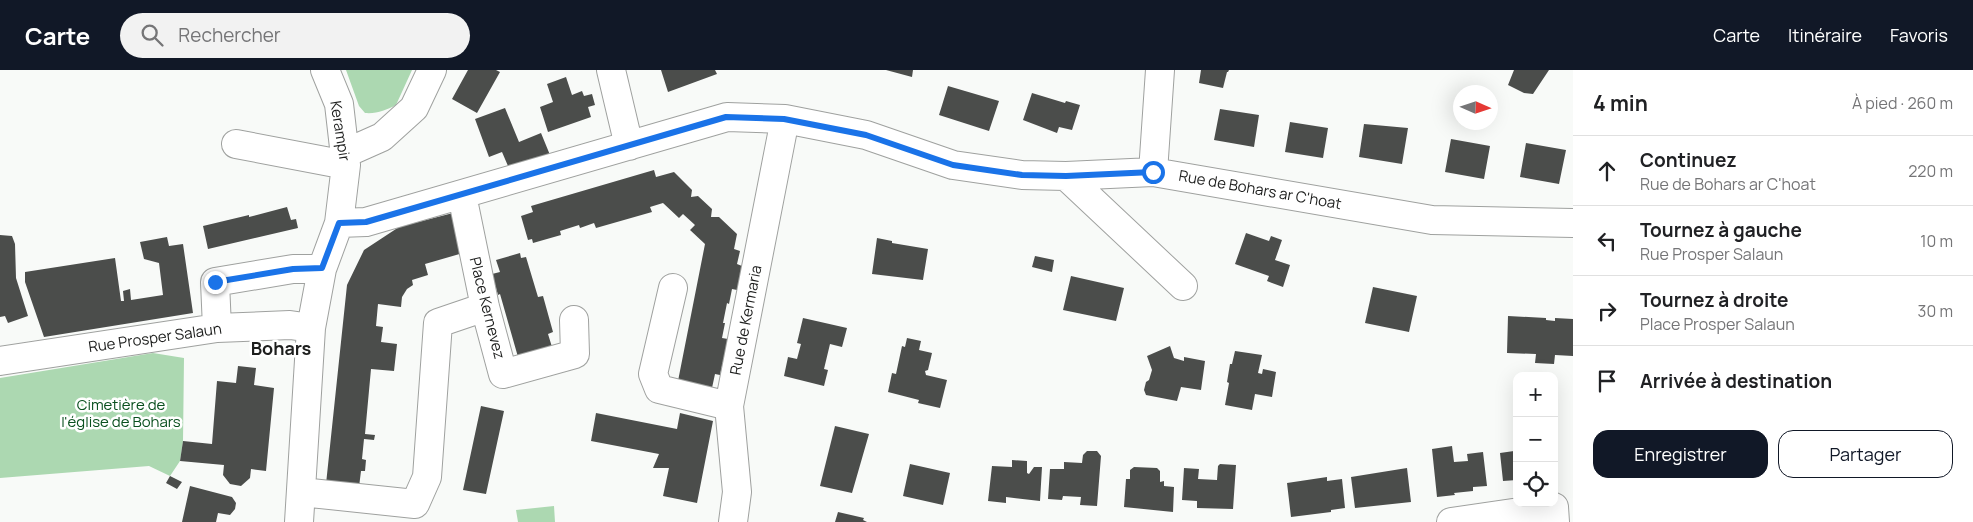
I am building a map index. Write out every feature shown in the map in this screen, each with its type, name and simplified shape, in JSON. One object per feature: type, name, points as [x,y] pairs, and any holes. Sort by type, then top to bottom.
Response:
[{"type":"street","name":"Kerampir","points":[[325,70],[339,104],[346,159],[339,223]]},
{"type":"street","points":[[236,144],[346,159],[382,137],[414,108],[432,70]]},
{"type":"street","points":[[611,70],[630,146]]},
{"type":"street","points":[[1153,172],[1160,70]]},
{"type":"street","name":"Rue de Bohars ar C'hoat","points":[[339,223],[366,222],[726,117],[784,119],[866,135],[953,165],[1022,175],[1066,176],[1153,172],[1432,220],[1573,223]]},
{"type":"street","name":"Rue de Kermaria","points":[[733,522],[737,492],[730,406],[784,119]]},
{"type":"street","points":[[1066,176],[1183,286]]},
{"type":"street","name":"Place Kernevez","points":[[462,195],[485,308],[503,374],[575,354],[574,320]]},
{"type":"street","points":[[300,522],[311,328],[322,268],[339,223]]},
{"type":"street","points":[[217,328],[215,282],[293,269],[322,268]]},
{"type":"street","points":[[673,288],[653,374],[659,389],[730,406]]},
{"type":"street","points":[[301,492],[415,504],[427,478],[438,323],[485,308]]},
{"type":"street","name":"Rue Prosper Salaun","points":[[0,361],[217,328],[290,325],[311,328]]},
{"type":"street","points":[[1451,522],[1554,507],[1555,522]]},
{"type":"green space","points":[[346,70],[412,70],[396,105],[374,113],[365,113],[359,106]]},
{"type":"green space","name":"Cimetière de l'église de Bohars","points":[[153,353],[184,358],[183,441],[180,461],[170,476],[149,466],[0,478],[0,378]]},
{"type":"green space","points":[[554,506],[555,522],[518,522],[516,510]]},
{"type":"building","points":[[468,70],[496,70],[500,72],[477,113],[452,99]]},
{"type":"building","points":[[661,70],[715,70],[717,74],[668,92]]},
{"type":"building","points":[[886,70],[913,70],[912,77]]},
{"type":"building","points":[[1201,70],[1229,70],[1223,88],[1199,83]]},
{"type":"building","points":[[1514,70],[1549,70],[1533,94],[1524,93],[1508,85]]},
{"type":"building","points":[[566,77],[572,95],[582,91],[584,96],[592,94],[595,105],[588,107],[591,117],[548,132],[540,107],[553,102],[547,84]]},
{"type":"building","points":[[948,86],[999,101],[989,131],[939,115]]},
{"type":"building","points":[[1032,93],[1065,103],[1066,101],[1080,105],[1072,130],[1059,127],[1057,133],[1023,120]]},
{"type":"building","points":[[505,108],[519,142],[541,133],[550,155],[508,166],[502,152],[489,157],[475,119]]},
{"type":"building","points":[[1220,109],[1259,115],[1254,147],[1214,140]]},
{"type":"building","points":[[1290,122],[1328,128],[1323,158],[1285,152]]},
{"type":"building","points":[[1364,124],[1408,128],[1402,164],[1359,157]]},
{"type":"building","points":[[1451,139],[1490,146],[1484,179],[1445,172]]},
{"type":"building","points":[[1526,143],[1566,150],[1559,184],[1520,177]]},
{"type":"building","points":[[654,170],[656,177],[674,172],[692,190],[691,197],[698,196],[712,209],[711,217],[719,217],[737,234],[734,249],[740,251],[737,264],[742,266],[737,290],[732,289],[729,304],[727,303],[722,338],[728,339],[720,375],[715,374],[712,388],[678,381],[705,244],[690,230],[695,225],[683,214],[679,218],[663,203],[650,207],[652,212],[596,228],[594,223],[580,228],[579,225],[560,231],[561,235],[533,243],[532,239],[528,240],[521,216],[533,212],[531,206]]},
{"type":"building","points":[[287,207],[291,220],[296,219],[298,228],[208,249],[203,226]]},
{"type":"building","points":[[453,213],[463,253],[425,264],[428,275],[412,280],[413,285],[407,289],[402,297],[401,307],[378,304],[376,326],[383,327],[381,342],[397,344],[394,371],[371,369],[365,434],[375,435],[374,440],[364,439],[362,459],[366,460],[365,471],[361,471],[359,487],[326,484],[347,285],[364,250],[399,227]]},
{"type":"building","points":[[1246,233],[1269,241],[1271,236],[1282,240],[1275,260],[1290,265],[1283,287],[1267,281],[1269,276],[1235,264]]},
{"type":"building","points":[[0,235],[12,236],[15,244],[16,278],[28,316],[8,323],[5,316],[0,317]]},
{"type":"building","points":[[167,237],[169,246],[183,244],[193,313],[44,337],[25,282],[25,272],[115,258],[121,301],[124,301],[123,291],[130,289],[131,300],[163,295],[159,263],[144,259],[140,242]]},
{"type":"building","points":[[877,238],[892,241],[892,243],[928,249],[923,280],[872,274]]},
{"type":"building","points":[[520,253],[521,258],[526,257],[538,297],[543,296],[553,332],[548,334],[552,347],[518,357],[500,294],[498,295],[492,274],[500,272],[496,260]]},
{"type":"building","points":[[1035,256],[1054,260],[1052,272],[1032,267]]},
{"type":"building","points":[[1071,276],[1124,288],[1116,321],[1063,310]]},
{"type":"building","points":[[1373,287],[1417,296],[1409,332],[1365,323]]},
{"type":"building","points":[[1508,316],[1546,318],[1546,320],[1555,321],[1555,318],[1573,319],[1573,356],[1555,355],[1554,364],[1535,363],[1536,354],[1507,353]]},
{"type":"building","points":[[803,318],[847,328],[842,347],[830,344],[824,369],[828,370],[824,386],[784,376],[788,357],[797,359],[801,344],[797,343]]},
{"type":"building","points":[[907,338],[921,341],[919,350],[932,353],[928,370],[925,371],[926,375],[947,380],[940,408],[918,403],[919,400],[888,392],[892,373],[896,374],[902,346],[905,347]]},
{"type":"building","points":[[1170,346],[1174,358],[1184,361],[1184,357],[1205,361],[1201,390],[1181,387],[1177,401],[1146,395],[1144,390],[1152,370],[1147,356]]},
{"type":"building","points":[[1235,351],[1262,355],[1258,373],[1262,374],[1263,369],[1276,372],[1272,397],[1255,394],[1252,410],[1225,405],[1230,364],[1232,364]]},
{"type":"building","points":[[238,366],[256,368],[254,385],[274,388],[266,471],[251,469],[250,478],[241,486],[230,484],[223,475],[224,465],[180,461],[183,441],[212,444],[217,381],[236,383]]},
{"type":"building","points":[[481,406],[504,411],[486,494],[463,490]]},
{"type":"building","points":[[596,413],[677,429],[680,413],[713,421],[697,503],[663,496],[669,468],[653,468],[659,454],[591,441]]},
{"type":"building","points":[[835,426],[869,434],[852,493],[820,486]]},
{"type":"building","points":[[1452,446],[1454,462],[1468,461],[1467,454],[1483,452],[1487,486],[1473,487],[1473,491],[1437,497],[1432,449]]},
{"type":"building","points":[[1087,451],[1097,451],[1101,456],[1097,506],[1080,505],[1081,497],[1063,496],[1062,500],[1048,499],[1050,469],[1064,469],[1064,462],[1082,463],[1083,455]]},
{"type":"building","points":[[1513,451],[1513,480],[1503,481],[1500,453]]},
{"type":"building","points":[[1012,460],[1027,461],[1027,473],[1029,474],[1034,467],[1042,467],[1040,501],[1006,497],[1006,503],[988,501],[992,466],[1012,467]]},
{"type":"building","points":[[910,464],[950,473],[943,505],[903,496]]},
{"type":"building","points":[[1220,464],[1236,465],[1233,509],[1197,508],[1197,501],[1182,500],[1184,468],[1199,469],[1198,479],[1217,480],[1218,466]]},
{"type":"building","points":[[1134,467],[1157,468],[1160,471],[1160,482],[1164,481],[1164,486],[1174,487],[1173,512],[1124,507],[1126,479],[1130,479],[1130,470]]},
{"type":"building","points":[[1407,468],[1411,502],[1355,508],[1351,477]]},
{"type":"building","points":[[170,476],[182,482],[177,489],[166,483]]},
{"type":"building","points":[[1327,477],[1327,481],[1342,479],[1345,508],[1331,510],[1331,512],[1291,517],[1287,483]]},
{"type":"building","points":[[190,486],[232,497],[236,503],[235,509],[230,515],[218,513],[216,522],[182,522]]},
{"type":"building","points":[[838,512],[864,518],[863,520],[867,522],[835,522]]},
{"type":"district","name":"Bohars","points":[[281,349]]},
{"type":"route","points":[[215,282],[293,269],[322,268],[339,223],[366,222],[726,117],[784,119],[866,135],[953,165],[1022,175],[1066,176],[1153,172]]}]
